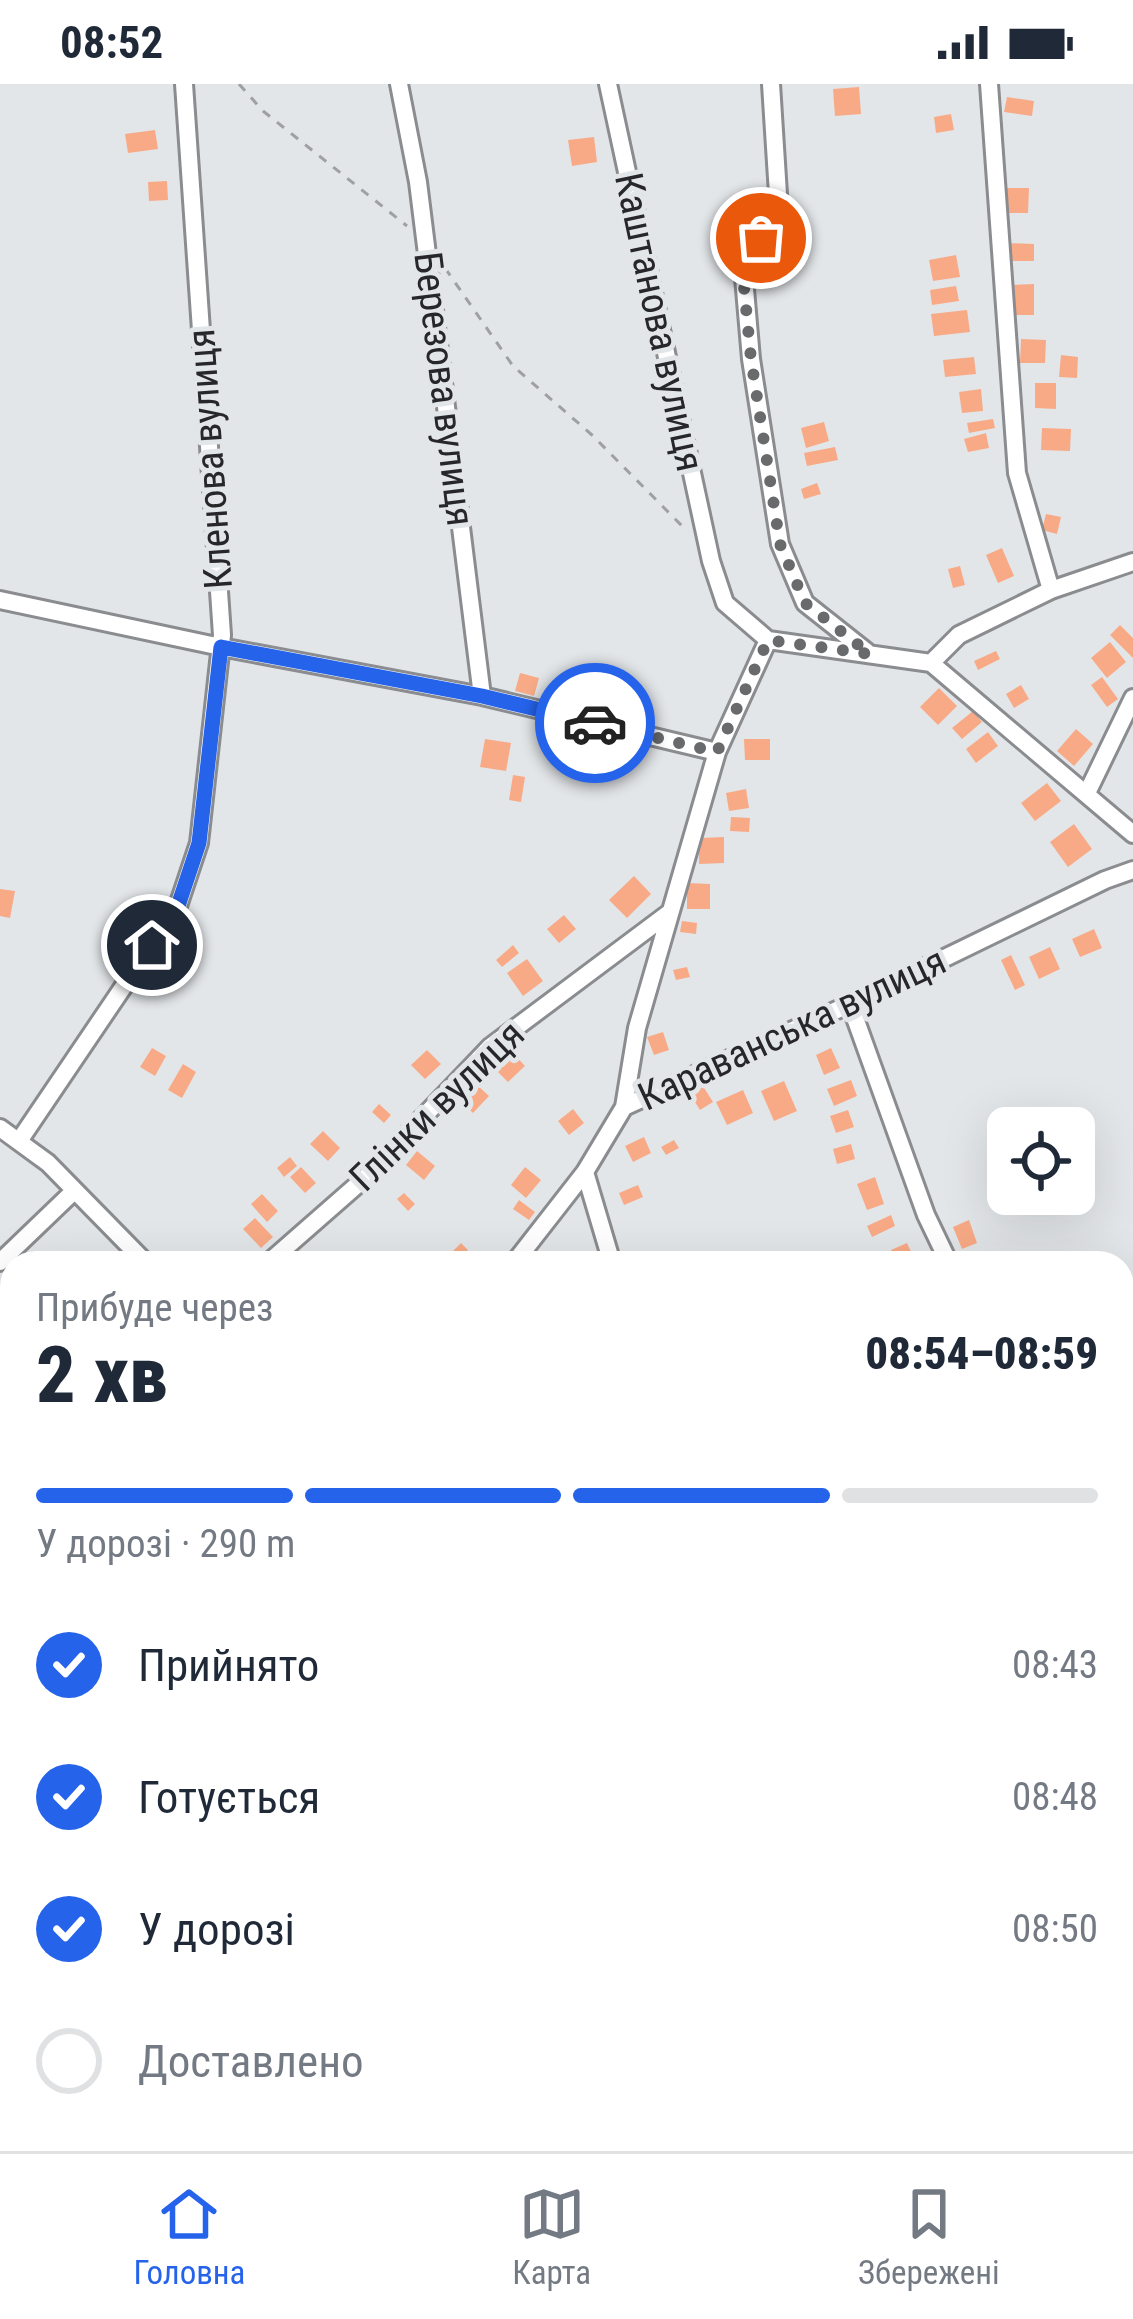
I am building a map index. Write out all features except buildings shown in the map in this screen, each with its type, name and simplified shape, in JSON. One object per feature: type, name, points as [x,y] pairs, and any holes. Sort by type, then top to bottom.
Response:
[{"type":"street","name":"Кленова вулиця","points":[[20,1141],[178,906],[199,843],[221,647],[184,84]]},
{"type":"street","name":"Березова вулиця","points":[[399,84],[425,240],[482,696]]},
{"type":"street","name":"Каштанова вулиця","points":[[608,84],[711,561],[724,603],[768,640]]},
{"type":"street","points":[[771,84],[779,210],[742,266],[751,359],[780,544],[805,603],[870,654]]},
{"type":"street","points":[[989,84],[1017,473],[1051,590]]},
{"type":"street","points":[[931,663],[959,634],[1051,590],[1133,562]]},
{"type":"street","points":[[0,600],[482,696],[717,752]]},
{"type":"street","points":[[624,1107],[637,1028],[717,752],[768,640],[931,663],[1133,834]]},
{"type":"street","points":[[1087,793],[1133,698]]},
{"type":"street","name":"Караванська вулиця","points":[[523,1251],[585,1172],[624,1107],[1133,870]]},
{"type":"street","name":"Глінки вулиця","points":[[282,1251],[365,1178],[490,1046],[669,913]]},
{"type":"street","points":[[850,1004],[943,1251]]},
{"type":"street","points":[[0,1128],[48,1163],[134,1251]]},
{"type":"street","points":[[585,1172],[608,1251]]},
{"type":"street","points":[[11,1251],[74,1191]]},
{"type":"path","points":[[239,84],[263,111],[425,240],[513,366],[592,435],[686,529]]},
{"type":"way so far","points":[[595,723],[717,752],[768,640],[870,654],[805,603],[780,544],[751,359],[742,266],[761,238]]},
{"type":"route","points":[[152,945],[178,906],[199,843],[221,647],[482,696],[595,723]]}]
